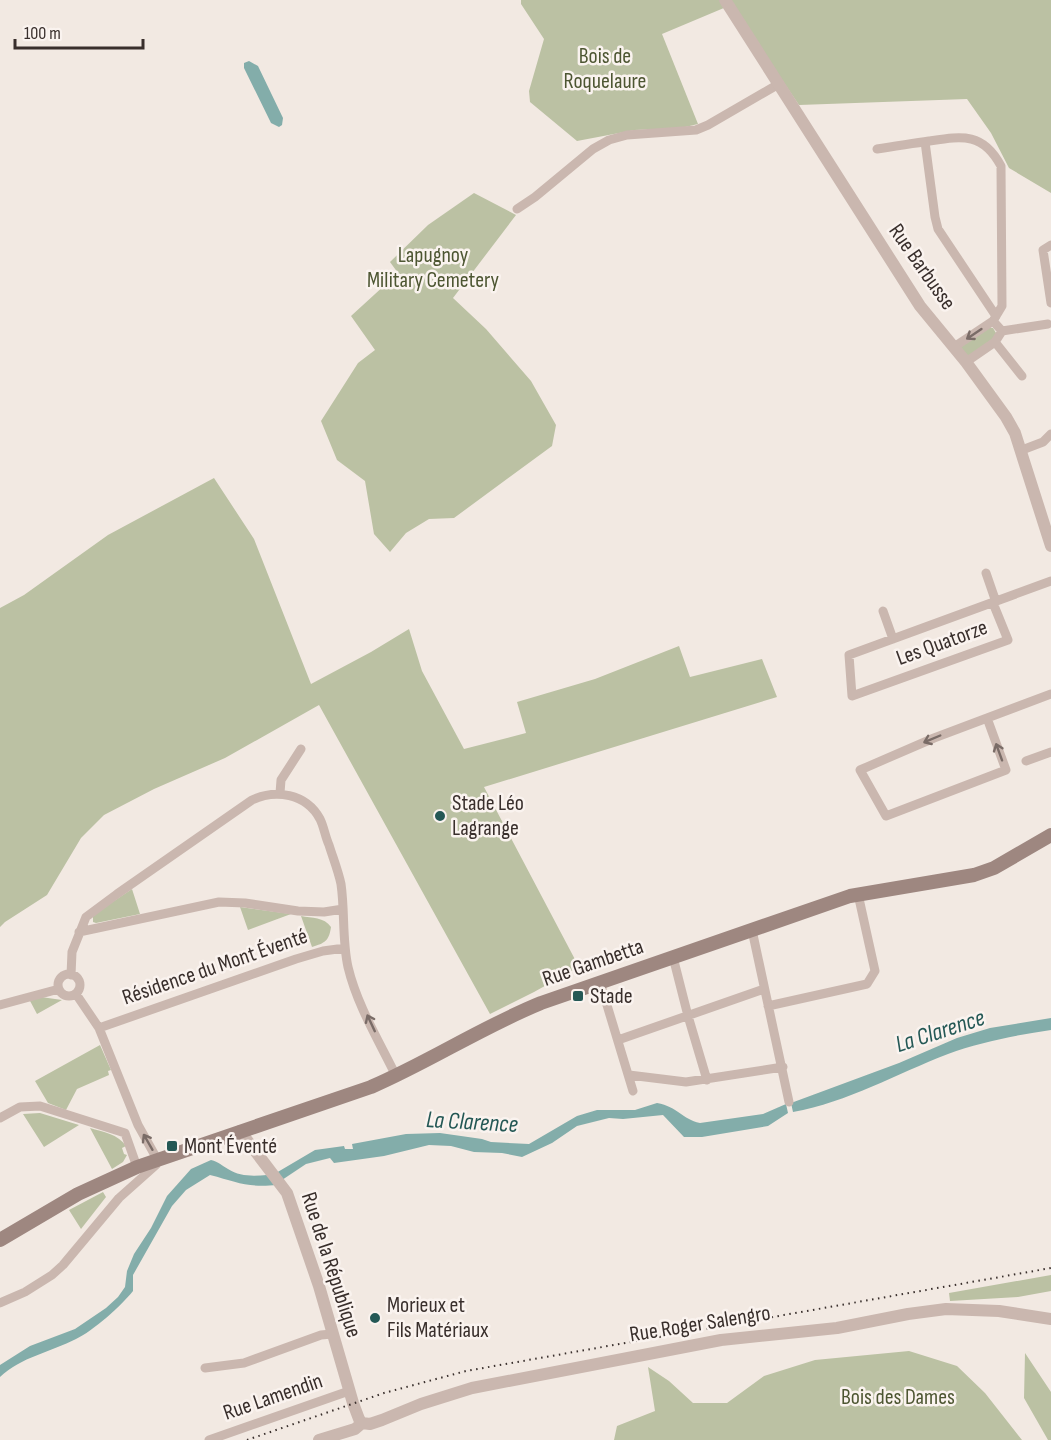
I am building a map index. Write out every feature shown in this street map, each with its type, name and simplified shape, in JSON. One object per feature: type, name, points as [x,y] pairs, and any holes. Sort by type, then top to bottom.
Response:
[{"type":"main road","name":"Rue Gambetta","points":[[0,1240],[108,1179],[157,1159],[371,1087],[502,1020],[600,982],[858,894],[974,875],[994,868],[1051,835]]},
{"type":"street","name":"Rue Barbusse","points":[[725,0],[777,85],[920,306],[966,362],[1006,417],[1022,450],[1048,524],[1051,546]]},
{"type":"street","points":[[517,209],[593,149],[609,140],[627,135],[696,130],[777,85]]},
{"type":"street","points":[[877,149],[966,137],[985,146],[1001,166],[1002,306],[994,318],[954,347]]},
{"type":"street","points":[[925,142],[934,218],[938,229],[1002,331]]},
{"type":"street","points":[[1051,244],[1042,250],[1051,303]]},
{"type":"street","points":[[1002,331],[1050,327]]},
{"type":"street","points":[[966,362],[995,342],[1002,331]]},
{"type":"street","points":[[995,342],[1022,376]]},
{"type":"street","points":[[1022,450],[1043,442],[1051,434]]},
{"type":"street","name":"Les Quatorze","points":[[852,696],[1008,640],[986,573]]},
{"type":"street","name":"Les Quatorze","points":[[851,708],[849,655],[1051,581]]},
{"type":"street","name":"Les Quatorze","points":[[883,611],[894,639]]},
{"type":"street","points":[[987,718],[1005,770],[886,816],[860,770],[934,738],[987,718],[1051,694]]},
{"type":"street","points":[[70,975],[72,952],[86,917],[230,814],[263,795],[280,793],[281,780],[301,749]]},
{"type":"street","points":[[1026,761],[1051,752]]},
{"type":"street","name":"Résidence du Mont Éventé","points":[[280,793],[300,801],[319,818],[337,865],[349,969],[360,999],[396,1076]]},
{"type":"street","points":[[768,1006],[867,984],[875,971],[858,894]]},
{"type":"street","name":"Résidence du Mont Éventé","points":[[79,932],[219,902],[245,903],[298,911],[324,912],[343,909]]},
{"type":"street","points":[[752,930],[789,1102]]},
{"type":"street","name":"Résidence du Mont Éventé","points":[[99,1028],[296,959],[323,951],[345,948]]},
{"type":"street","points":[[673,957],[707,1080]]},
{"type":"street","points":[[70,975],[76,977],[79,983],[76,994],[66,996],[59,988],[61,978],[70,975]]},
{"type":"street","points":[[600,982],[633,1091]]},
{"type":"street","points":[[0,1005],[59,988]]},
{"type":"street","points":[[618,1040],[764,989]]},
{"type":"street","name":"Résidence du Mont Éventé","points":[[76,994],[99,1028],[138,1125],[157,1159]]},
{"type":"street","points":[[628,1075],[686,1082],[783,1067]]},
{"type":"street","points":[[0,1119],[20,1107],[40,1106],[125,1133],[138,1125]]},
{"type":"street","name":"Rue de la République","points":[[240,1131],[287,1193],[357,1414],[362,1423]]},
{"type":"street","points":[[125,1133],[137,1167]]},
{"type":"street","points":[[0,1303],[25,1292],[63,1265],[119,1198],[156,1165],[157,1159]]},
{"type":"street","points":[[108,1179],[119,1198]]},
{"type":"street","name":"Rue Roger Salengro","points":[[319,1440],[355,1429],[362,1423],[370,1424],[421,1404],[472,1388],[721,1340],[837,1328],[908,1314],[946,1310],[999,1311],[1051,1319]]},
{"type":"street","points":[[205,1368],[244,1363],[321,1335],[332,1334]]},
{"type":"street","name":"Rue Lamendin","points":[[209,1440],[350,1391]]},
{"type":"green space","name":"Bois de Roquelaure","points":[[521,0],[1051,0],[1051,193],[1009,168],[991,133],[967,99],[799,105],[731,5],[662,34],[698,124],[681,128],[635,130],[577,141],[530,102],[529,91],[544,39],[521,4]]},
{"type":"green space","name":"Lapugnoy Military Cemetery","points":[[474,193],[516,215],[453,298],[486,329],[531,381],[556,425],[552,446],[454,518],[429,519],[406,533],[390,552],[374,534],[365,481],[337,460],[321,421],[358,363],[375,350],[351,316],[398,273],[390,262],[428,225]]},
{"type":"green space","points":[[987,328],[993,328],[996,333],[995,338],[967,359],[959,348]]},
{"type":"green space","points":[[214,478],[254,539],[311,684],[409,629],[422,671],[464,749],[526,733],[517,702],[595,679],[679,646],[690,677],[762,659],[777,697],[484,787],[579,967],[490,1014],[319,705],[225,758],[154,789],[104,815],[81,838],[47,895],[0,927],[0,608],[24,595],[108,535]]},
{"type":"green space","points":[[132,889],[140,914],[93,922],[93,915]]},
{"type":"green space","points":[[240,907],[291,914],[248,930]]},
{"type":"green space","points":[[301,916],[318,918],[331,927],[326,941],[312,947]]},
{"type":"green space","points":[[41,997],[62,1000],[37,1014],[29,999]]},
{"type":"green space","points":[[100,1045],[111,1070],[108,1071],[109,1075],[77,1089],[66,1110],[48,1103],[35,1081]]},
{"type":"green space","points":[[40,1113],[79,1125],[44,1147],[23,1114]]},
{"type":"green space","points":[[90,1128],[110,1134],[123,1142],[126,1146],[122,1148],[124,1154],[127,1155],[123,1162],[112,1169]]},
{"type":"green space","points":[[103,1192],[106,1197],[81,1229],[69,1210]]},
{"type":"green space","points":[[1051,1275],[1051,1291],[1018,1297],[950,1301],[949,1293]]},
{"type":"green space","name":"Bois des Dames","points":[[909,1351],[957,1366],[985,1393],[1022,1440],[614,1440],[617,1426],[655,1411],[648,1367],[669,1381],[693,1403],[727,1403],[764,1376],[815,1360]]},
{"type":"green space","points":[[1025,1353],[1051,1392],[1051,1440],[1048,1440],[1024,1398]]},
{"type":"water","points":[[249,61],[258,66],[283,118],[282,125],[279,127],[271,123],[244,68],[244,63]]},
{"type":"water","points":[[1051,1018],[1051,1030],[999,1039],[960,1050],[853,1095],[793,1112],[791,1103],[899,1063],[957,1038],[990,1028]]},
{"type":"water","points":[[657,1103],[670,1107],[700,1123],[763,1114],[786,1104],[788,1113],[768,1126],[702,1137],[684,1137],[663,1115],[609,1118],[577,1126],[552,1143],[522,1157],[502,1153],[474,1152],[451,1146],[429,1145],[384,1156],[334,1163],[330,1158],[306,1164],[282,1180],[276,1173],[315,1150],[344,1146],[345,1149],[353,1149],[352,1144],[406,1134],[440,1133],[491,1142],[529,1144],[577,1116],[597,1110],[635,1110]]},
{"type":"water","points":[[211,1160],[242,1175],[267,1175],[277,1185],[250,1185],[210,1175],[186,1190],[172,1206],[133,1275],[133,1291],[121,1304],[83,1335],[17,1364],[0,1377],[0,1365],[30,1346],[75,1329],[118,1297],[125,1287],[127,1271],[134,1254],[151,1228],[167,1196],[191,1169]]},
{"type":"railway","points":[[247,1440],[384,1393],[466,1371],[1051,1268]]},
{"type":"place","name":"Stade Léo Lagrange","points":[[440,816]]},
{"type":"place","name":"Stade","points":[[578,996]]},
{"type":"place","name":"Mont Éventé","points":[[172,1146]]},
{"type":"place","name":"Morieux et Fils Matériaux","points":[[375,1318]]},
{"type":"water label","name":"La Clarence","points":[[940,1031]]},
{"type":"water label","name":"La Clarence","points":[[472,1122]]}]
